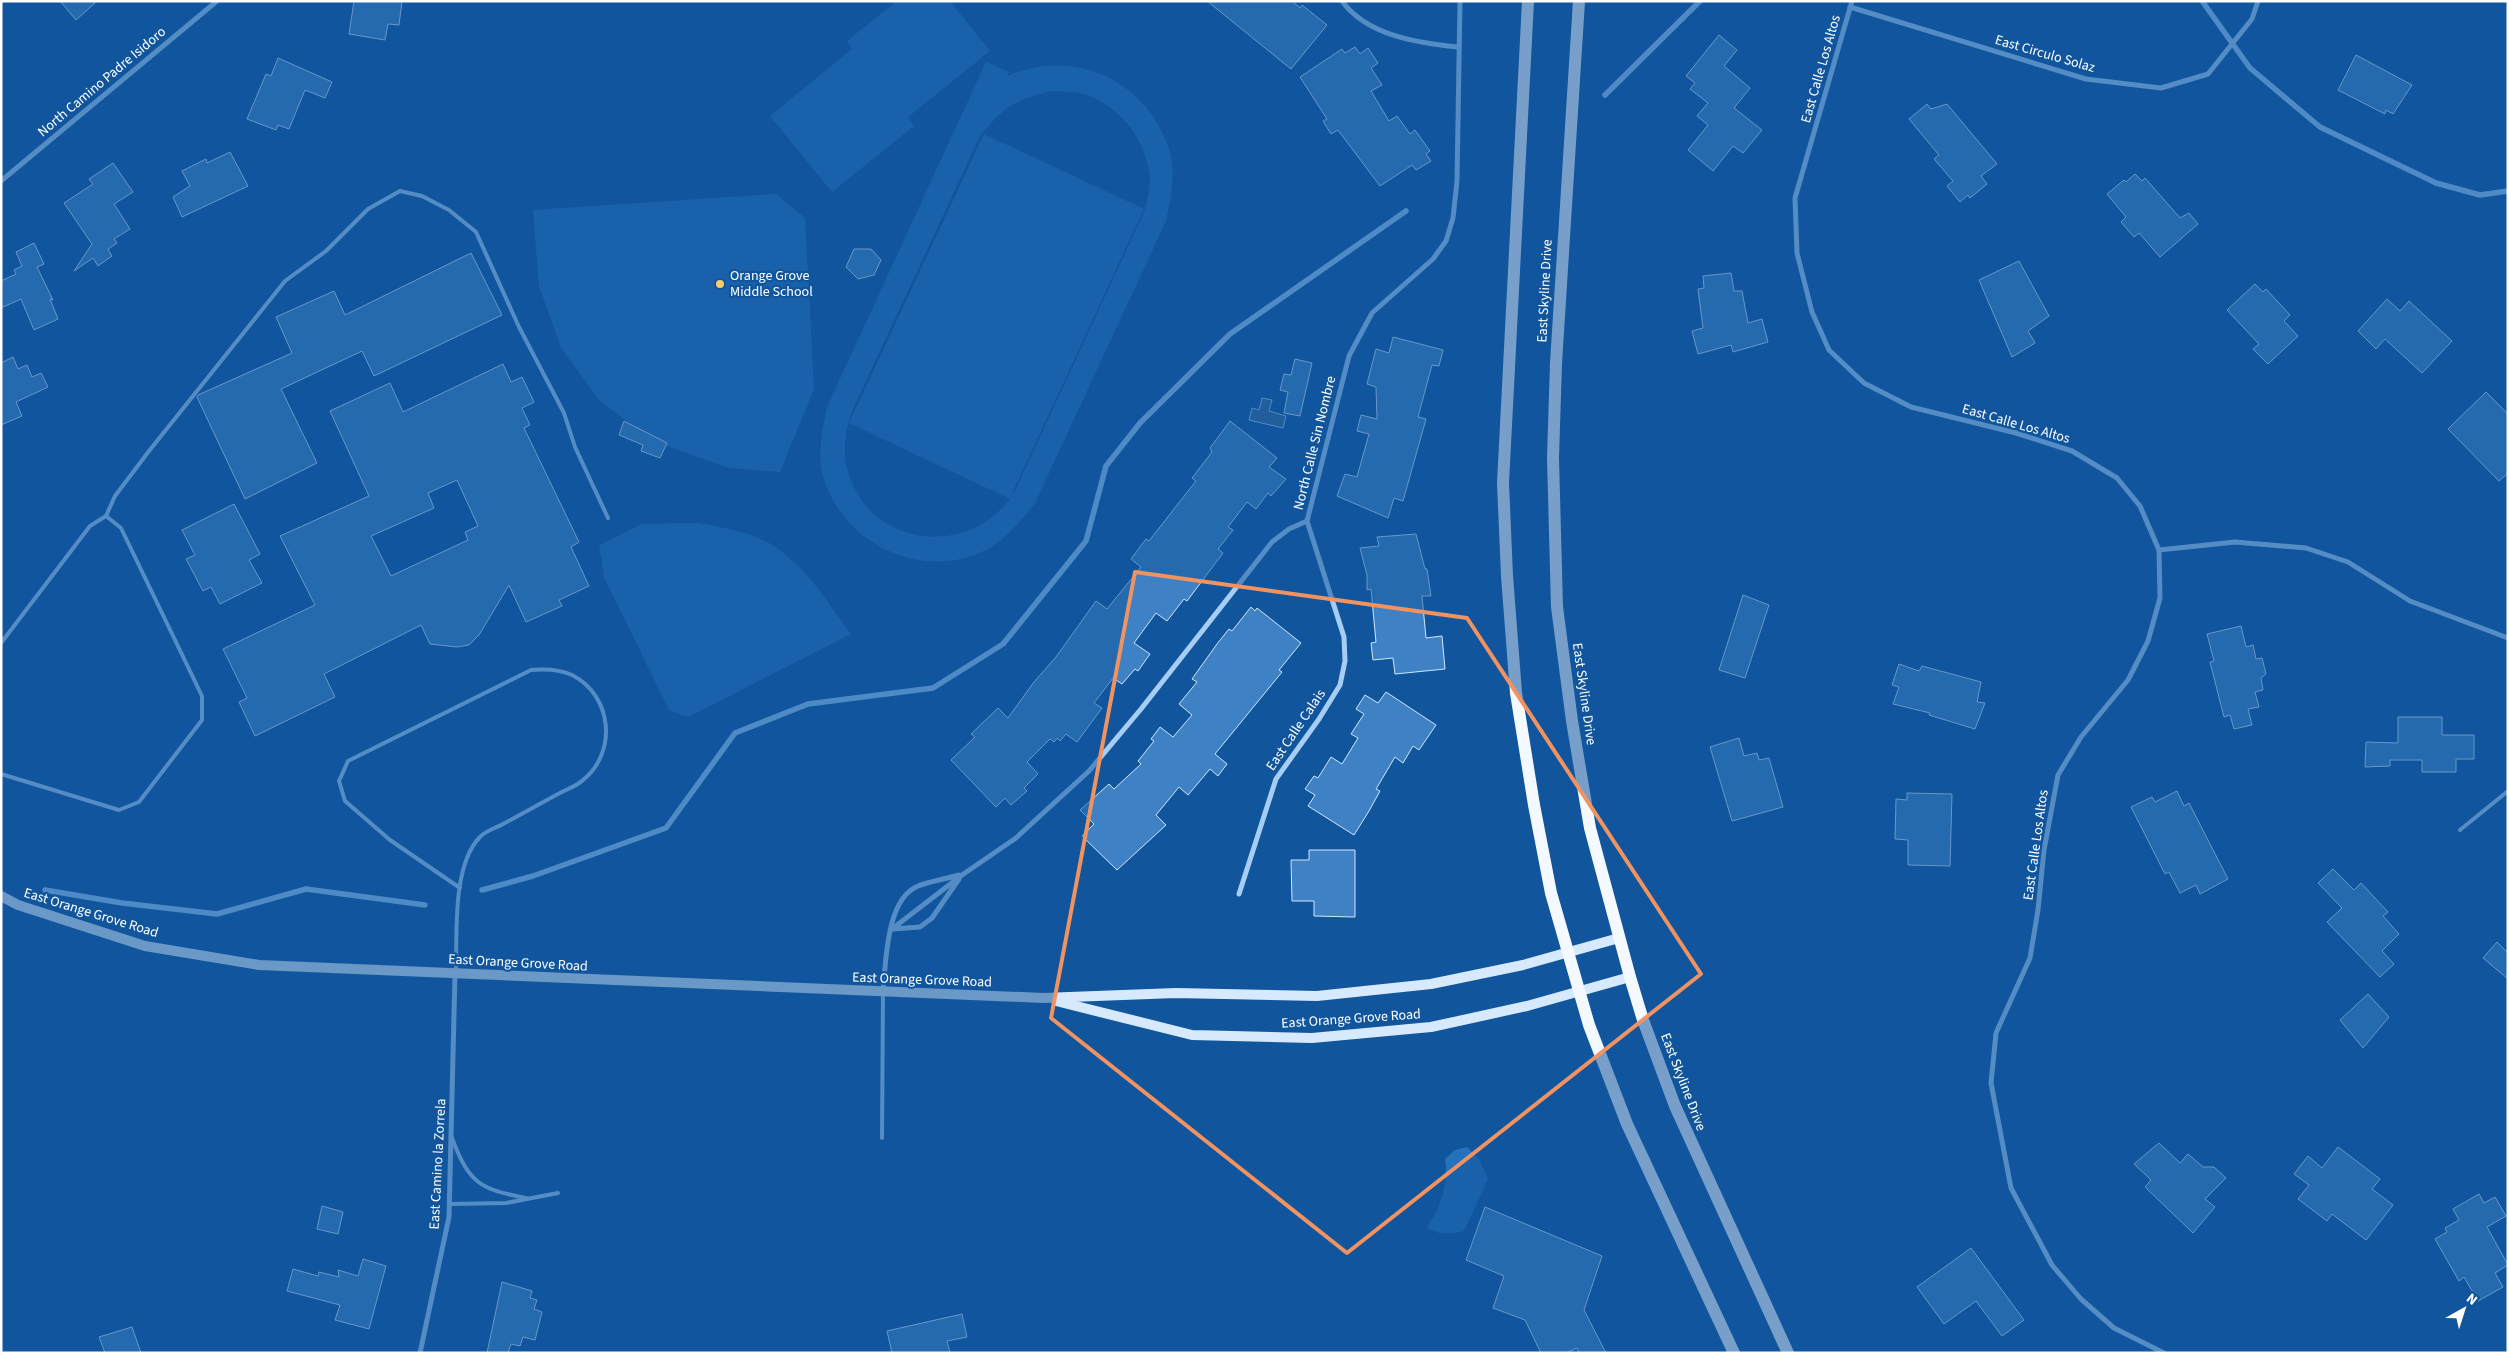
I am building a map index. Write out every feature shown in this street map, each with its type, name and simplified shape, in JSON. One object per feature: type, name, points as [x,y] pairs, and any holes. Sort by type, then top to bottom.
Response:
[{"type":"main road","points":[[1528,1],[1503,483],[1516,693],[1551,893],[1579,992],[1626,1124],[1734,1353]]},
{"type":"main road","name":"East Skyline Drive","points":[[1579,1],[1556,363],[1553,458],[1557,607],[1572,721],[1590,828],[1619,938],[1630,977],[1674,1106],[1788,1353]]},
{"type":"main road","name":"East Orange Grove Road","points":[[1,896],[18,906],[145,946],[259,965],[1043,998],[1176,993],[1317,996],[1362,993],[1431,984],[1567,954],[1619,938]]},
{"type":"main road","name":"East Orange Grove Road","points":[[1043,998],[1192,1035],[1312,1038],[1431,1027],[1579,992],[1630,977]]},
{"type":"street","name":"North Camino Padre Isidoro","points":[[1,181],[217,1]]},
{"type":"street","points":[[1342,1],[1369,24],[1395,36],[1431,44],[1458,47]]},
{"type":"street","name":"North Calle Sin Nombre","points":[[892,929],[962,875],[1016,838],[1089,771],[1142,709],[1272,542],[1289,529],[1307,521],[1349,356],[1362,328],[1372,312],[1433,259],[1446,241],[1453,218],[1457,181],[1460,1]]},
{"type":"street","name":"East Circulo Solaz","points":[[1851,4],[2086,79],[2161,88],[2208,74],[2252,19],[2258,1]]},
{"type":"street","name":"East Calle Los Altos","points":[[1851,4],[1795,198],[1797,253],[1812,312],[1829,350],[1864,382],[1911,407],[2016,433],[2072,451],[2117,478],[2140,506],[2159,550],[2160,598],[2148,641],[2128,680],[2081,736],[2058,775],[2044,850],[2038,910],[2030,958],[1996,1033],[1991,1083],[2011,1188],[2052,1265],[2081,1299],[2114,1328],[2164,1353]]},
{"type":"street","name":"East Calle Calais","points":[[1239,894],[1276,779],[1320,719],[1340,685],[1345,661],[1344,637],[1307,521]]},
{"type":"street","points":[[2159,550],[2235,542],[2306,548],[2348,562],[2410,601],[2508,638]]},
{"type":"street","name":"North Calle Sin Nombre","points":[[883,992],[888,941],[892,929],[892,916],[909,892],[917,886],[962,875]]},
{"type":"street","name":"North Calle Sin Nombre","points":[[892,929],[920,927],[932,918],[962,875]]},
{"type":"street","name":"East Camino la Zorrela","points":[[420,1353],[447,1229],[450,1204],[456,974]]},
{"type":"lane","points":[[1,643],[90,526],[106,516],[114,496],[285,282],[326,251],[368,209],[400,191],[422,196],[449,210],[476,232],[519,327],[564,413],[574,447],[608,518]]},
{"type":"lane","points":[[1,774],[119,810],[139,802],[202,720],[202,696],[121,528],[106,516]]},
{"type":"lane","points":[[456,974],[460,888],[467,857],[480,836],[583,781],[597,765],[605,746],[607,725],[603,712],[589,688],[572,675],[552,669],[531,670],[348,761],[339,781],[345,801],[390,840],[460,888]]},
{"type":"lane","points":[[2460,830],[2508,791]]},
{"type":"lane","points":[[882,1138],[883,992]]},
{"type":"lane","points":[[452,1138],[462,1166],[473,1179],[499,1193],[528,1199]]},
{"type":"lane","points":[[450,1204],[506,1203],[558,1193]]},
{"type":"highlighted area","points":[[1135,572],[1467,618],[1701,974],[1347,1253],[1051,1018]]},
{"type":"shaded area","points":[[897,1],[950,1],[990,51],[908,117],[914,126],[832,192],[770,116],[852,49],[847,41]]},
{"type":"shaded area","points":[[986,62],[1009,72],[1007,76],[1032,68],[1056,66],[1080,68],[1103,75],[1124,87],[1142,102],[1157,122],[1171,155],[1173,174],[1166,221],[1035,503],[1010,532],[988,549],[956,560],[932,561],[909,558],[887,550],[867,538],[849,522],[835,504],[822,473],[820,454],[827,407]],"holes":[[[1053,91],[1080,93],[1098,100],[1121,116],[1130,127],[1138,139],[1148,165],[1150,184],[1145,210],[1015,491],[1010,498],[1144,209],[984,134],[849,423],[1010,499],[990,518],[967,531],[943,536],[918,535],[895,528],[874,514],[858,494],[847,468],[845,440],[848,425],[852,411],[980,136],[996,117],[1012,105],[1029,97]]]},
{"type":"shaded area","points":[[776,194],[805,218],[814,389],[780,472],[729,468],[653,441],[599,400],[561,348],[539,286],[533,210]]},
{"type":"shaded area","points":[[1262,398],[1272,400],[1269,411],[1286,416],[1283,428],[1249,420],[1252,408],[1259,410]]},
{"type":"shaded area","points":[[698,523],[760,538],[778,549],[809,578],[851,634],[688,717],[669,710],[604,577],[599,545],[642,524]]},
{"type":"shaded area","points":[[1467,1147],[1479,1159],[1488,1179],[1464,1231],[1436,1232],[1427,1227],[1436,1212],[1443,1194],[1446,1177],[1445,1159],[1455,1150]]},
{"type":"building","points":[[60,1],[97,1],[76,20]]},
{"type":"building","points":[[354,1],[402,1],[399,25],[388,24],[385,40],[349,34]]},
{"type":"building","points":[[1207,1],[1292,1],[1300,8],[1302,5],[1327,25],[1291,69]]},
{"type":"building","points":[[1719,35],[1737,50],[1724,66],[1750,88],[1734,108],[1762,130],[1743,153],[1733,146],[1713,171],[1688,150],[1708,125],[1697,116],[1708,103],[1690,89],[1695,83],[1686,76]]},
{"type":"building","points":[[1355,47],[1360,54],[1368,48],[1378,63],[1371,68],[1382,85],[1371,91],[1389,121],[1397,116],[1410,134],[1415,130],[1430,151],[1426,154],[1431,161],[1416,170],[1412,165],[1380,186],[1338,130],[1331,134],[1323,121],[1327,119],[1300,77],[1342,49],[1345,53]]},
{"type":"building","points":[[2356,55],[2412,85],[2393,114],[2386,110],[2385,114],[2338,90]]},
{"type":"building","points":[[278,58],[332,82],[325,98],[305,90],[289,129],[278,125],[276,130],[247,119],[266,74],[271,76]]},
{"type":"building","points":[[1927,104],[1931,109],[1947,104],[1997,164],[1981,176],[1987,184],[1970,198],[1968,195],[1960,202],[1947,186],[1953,181],[1934,159],[1939,155],[1909,119]]},
{"type":"building","points":[[230,152],[248,186],[182,217],[173,197],[190,186],[182,171],[206,159],[207,163]]},
{"type":"building","points":[[113,163],[133,192],[114,204],[130,229],[114,239],[117,243],[108,249],[112,256],[98,266],[93,258],[74,271],[92,244],[64,203],[93,184],[89,179]]},
{"type":"building","points":[[2135,174],[2142,181],[2145,178],[2180,218],[2189,213],[2198,224],[2160,257],[2139,233],[2134,237],[2121,222],[2126,217],[2107,194],[2124,180],[2126,182]]},
{"type":"building","points":[[34,243],[44,264],[37,267],[53,300],[50,299],[58,319],[34,330],[21,299],[1,308],[1,281],[16,274],[14,270],[22,266],[16,252]]},
{"type":"building","points":[[854,249],[871,249],[881,260],[874,275],[858,279],[846,267]]},
{"type":"building","points":[[471,253],[502,315],[374,376],[362,351],[281,389],[317,463],[245,499],[197,397],[198,395],[292,353],[276,317],[334,291],[345,315]]},
{"type":"building","points":[[2019,261],[2049,316],[2028,331],[2035,343],[2012,357],[1979,280]]},
{"type":"building","points":[[1731,273],[1734,291],[1742,291],[1748,323],[1762,319],[1768,342],[1733,352],[1731,345],[1698,354],[1692,331],[1703,328],[1698,289],[1704,288],[1703,276]]},
{"type":"building","points":[[2255,284],[2263,292],[2266,289],[2290,315],[2284,321],[2298,336],[2268,364],[2253,349],[2259,344],[2227,310]]},
{"type":"building","points":[[2387,299],[2400,311],[2409,301],[2452,341],[2422,373],[2385,339],[2376,349],[2358,331]]},
{"type":"building","points":[[1393,337],[1443,350],[1439,366],[1432,365],[1418,417],[1426,419],[1403,501],[1394,498],[1388,518],[1337,496],[1345,474],[1357,477],[1369,434],[1357,431],[1361,415],[1377,419],[1376,387],[1367,384],[1376,349],[1389,353]]},
{"type":"building","points":[[13,357],[18,369],[27,365],[32,377],[41,373],[48,387],[16,402],[22,416],[1,425],[1,363]]},
{"type":"building","points":[[1295,359],[1312,363],[1300,416],[1284,413],[1288,392],[1280,390],[1284,374],[1291,375]]},
{"type":"building","points":[[503,364],[511,382],[522,377],[534,402],[522,408],[530,425],[524,428],[579,542],[571,547],[589,586],[559,600],[562,606],[526,622],[509,585],[479,635],[469,645],[457,647],[430,644],[421,625],[324,674],[335,697],[255,736],[239,702],[247,698],[223,649],[315,605],[280,536],[369,496],[330,411],[390,383],[403,412]],"holes":[[[457,480],[478,526],[465,532],[468,540],[391,576],[371,536],[434,508],[428,493]]]},
{"type":"building","points":[[2486,392],[2508,414],[2508,473],[2499,481],[2448,429]]},
{"type":"building","points":[[624,421],[667,443],[660,458],[641,451],[643,445],[619,435]]},
{"type":"building","points":[[1230,421],[1277,458],[1269,467],[1286,479],[1271,496],[1268,493],[1256,509],[1247,502],[1228,527],[1233,530],[1218,549],[1223,553],[1187,601],[1184,599],[1167,621],[1156,613],[1134,643],[1150,654],[1138,671],[1135,669],[1122,684],[1113,678],[1094,703],[1102,708],[1077,742],[1066,734],[1060,741],[1057,738],[1054,742],[1050,739],[1027,762],[1038,774],[1024,788],[1027,791],[1011,805],[1005,798],[996,807],[951,760],[975,737],[971,734],[998,708],[1008,718],[1034,682],[1056,657],[1096,601],[1107,609],[1141,567],[1131,559],[1146,539],[1149,541],[1196,481],[1192,478],[1212,452],[1210,448]]},
{"type":"building","points":[[234,504],[260,554],[249,560],[262,583],[220,604],[211,587],[203,591],[186,559],[195,555],[182,530]]},
{"type":"building","points":[[1416,534],[1425,569],[1427,569],[1431,596],[1422,596],[1426,638],[1442,636],[1445,669],[1395,674],[1393,658],[1373,660],[1371,643],[1376,642],[1371,589],[1367,590],[1367,575],[1360,548],[1379,546],[1377,537]]},
{"type":"building","points":[[1743,595],[1769,605],[1745,678],[1719,670]]},
{"type":"building","points":[[1251,607],[1255,611],[1257,608],[1301,643],[1279,670],[1282,672],[1215,754],[1227,764],[1218,776],[1210,769],[1188,795],[1179,787],[1156,815],[1166,825],[1117,870],[1082,836],[1094,824],[1080,810],[1109,784],[1114,789],[1141,764],[1138,761],[1154,741],[1151,739],[1160,727],[1173,737],[1192,715],[1179,704],[1197,682],[1192,679],[1229,629],[1232,631]]},
{"type":"building","points":[[2241,626],[2246,647],[2253,645],[2256,659],[2262,658],[2266,674],[2261,678],[2263,690],[2255,692],[2259,707],[2248,709],[2252,725],[2234,729],[2230,715],[2224,717],[2210,662],[2214,661],[2207,634]]},
{"type":"building","points":[[1899,664],[1919,671],[1922,666],[1981,682],[1977,702],[1985,703],[1975,729],[1929,715],[1930,713],[1893,704],[1899,687],[1892,685]]},
{"type":"building","points":[[1386,692],[1436,725],[1419,750],[1413,746],[1403,763],[1395,757],[1376,789],[1380,791],[1354,835],[1308,806],[1315,795],[1305,789],[1314,776],[1318,778],[1331,757],[1342,764],[1358,738],[1351,734],[1364,714],[1356,709],[1365,695],[1378,703]]},
{"type":"building","points":[[2398,717],[2442,717],[2442,735],[2474,735],[2474,759],[2456,759],[2456,772],[2422,772],[2422,760],[2390,760],[2390,766],[2365,767],[2366,742],[2398,743]]},
{"type":"building","points":[[1739,738],[1744,756],[1757,753],[1759,760],[1769,758],[1783,807],[1732,821],[1710,747]]},
{"type":"building","points":[[2177,791],[2184,806],[2189,803],[2228,879],[2200,894],[2196,885],[2180,893],[2169,872],[2165,874],[2131,807],[2152,797],[2155,802]]},
{"type":"building","points":[[1907,793],[1952,794],[1950,866],[1908,865],[1908,840],[1895,839],[1896,799],[1907,800]]},
{"type":"building","points":[[1309,850],[1355,850],[1355,917],[1314,916],[1314,901],[1292,901],[1291,860],[1309,860]]},
{"type":"building","points":[[2333,869],[2354,890],[2361,883],[2388,912],[2383,916],[2399,934],[2382,951],[2394,964],[2380,977],[2327,922],[2342,908],[2318,883]]},
{"type":"building","points":[[2497,942],[2508,953],[2508,979],[2483,958]]},
{"type":"building","points":[[2368,994],[2389,1017],[2363,1048],[2340,1020]]},
{"type":"building","points":[[2159,1143],[2180,1163],[2188,1154],[2203,1167],[2214,1167],[2226,1178],[2205,1199],[2215,1207],[2193,1233],[2145,1187],[2151,1180],[2134,1164]]},
{"type":"building","points":[[2338,1147],[2380,1179],[2372,1189],[2393,1205],[2366,1240],[2332,1214],[2327,1221],[2298,1199],[2309,1185],[2294,1174],[2308,1156],[2322,1168]]},
{"type":"building","points":[[2479,1194],[2484,1203],[2495,1197],[2506,1216],[2487,1227],[2508,1265],[2495,1273],[2503,1287],[2478,1301],[2464,1277],[2459,1281],[2435,1239],[2447,1232],[2445,1228],[2459,1220],[2453,1209]]},
{"type":"building","points":[[322,1206],[343,1212],[338,1234],[317,1229]]},
{"type":"building","points":[[1485,1207],[1602,1256],[1584,1310],[1606,1353],[1579,1353],[1577,1348],[1566,1353],[1541,1353],[1525,1320],[1493,1308],[1504,1276],[1466,1260]]},
{"type":"building","points":[[1971,1248],[2024,1320],[2002,1336],[1976,1301],[1944,1324],[1917,1287]]},
{"type":"building","points":[[363,1259],[386,1266],[369,1329],[335,1320],[340,1305],[287,1291],[293,1269],[318,1276],[319,1272],[339,1277],[338,1270],[358,1276]]},
{"type":"building","points":[[502,1282],[532,1291],[530,1298],[537,1300],[534,1309],[542,1312],[535,1340],[523,1337],[520,1346],[511,1344],[508,1353],[487,1353]]},
{"type":"building","points":[[962,1314],[967,1337],[947,1341],[950,1353],[892,1353],[887,1331]]},
{"type":"building","points":[[132,1327],[141,1353],[105,1353],[99,1337]]},
{"type":"waterway","points":[[1605,95],[1700,1]]},
{"type":"waterway","points":[[2202,1],[2250,68],[2320,127],[2436,183],[2480,195],[2508,191]]},
{"type":"waterway","points":[[482,890],[533,876],[666,828],[735,733],[808,704],[933,688],[1003,644],[1086,541],[1106,466],[1140,423],[1230,334],[1406,211]]},
{"type":"waterway","points":[[45,890],[122,903],[217,914],[306,889],[425,905]]},
{"type":"place","name":"Orange Grove Middle School","points":[[720,284]]}]
